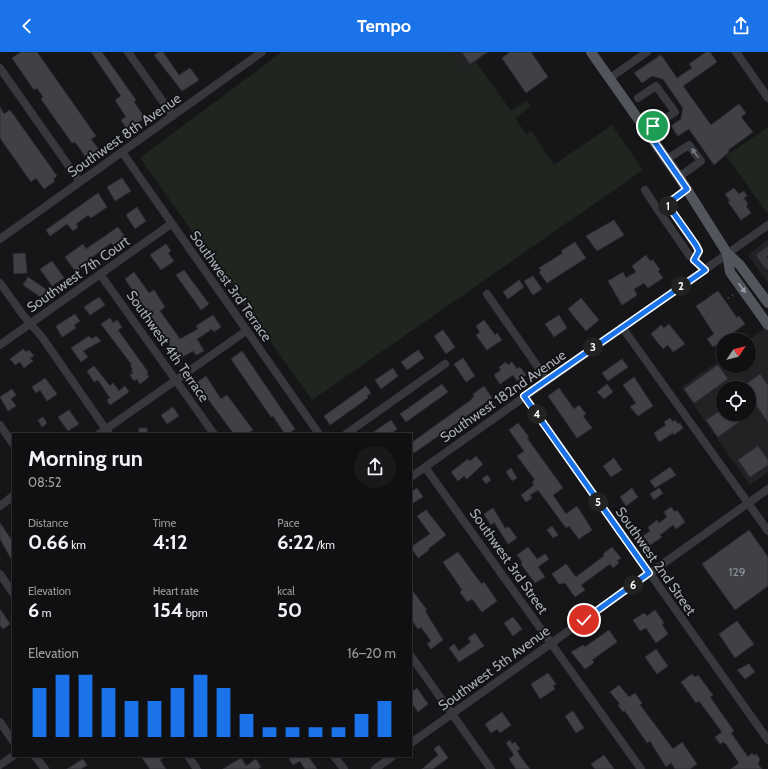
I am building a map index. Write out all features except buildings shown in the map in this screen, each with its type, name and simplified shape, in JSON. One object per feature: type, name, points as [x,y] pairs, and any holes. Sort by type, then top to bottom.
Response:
[{"type":"main road","points":[[591,52],[667,159],[728,253],[740,265],[768,303]]},
{"type":"main road","points":[[728,253],[730,272],[768,325]]},
{"type":"street","points":[[128,52],[173,116]]},
{"type":"street","name":"Southwest 8th Avenue","points":[[0,239],[262,52]]},
{"type":"street","points":[[610,78],[648,52]]},
{"type":"street","points":[[736,52],[768,98]]},
{"type":"street","points":[[0,68],[80,182]]},
{"type":"street","points":[[638,98],[656,86],[674,112],[647,131]]},
{"type":"street","points":[[667,159],[689,145],[701,161],[679,177]]},
{"type":"street","name":"Southwest 3rd Terrace","points":[[122,152],[318,433]]},
{"type":"street","points":[[658,210],[687,189]]},
{"type":"street","points":[[645,190],[658,210],[679,230]]},
{"type":"street","points":[[667,204],[679,230],[691,248],[694,260],[705,270]]},
{"type":"street","name":"Southwest 7th Court","points":[[0,345],[171,224]]},
{"type":"street","name":"Southwest 182nd Avenue","points":[[412,476],[622,326],[768,225]]},
{"type":"street","points":[[685,239],[691,248],[699,251],[694,260]]},
{"type":"street","points":[[768,251],[761,256],[768,265]]},
{"type":"street","name":"Southwest 4th Terrace","points":[[100,274],[213,433]]},
{"type":"street","points":[[0,283],[42,337],[105,432],[246,331]]},
{"type":"street","points":[[487,294],[548,380]]},
{"type":"street","points":[[622,326],[636,340],[768,531]]},
{"type":"street","points":[[347,433],[445,364]]},
{"type":"street","name":"Southwest 2nd Street","points":[[524,396],[768,740]]},
{"type":"street","points":[[0,425],[12,443]]},
{"type":"street","name":"Southwest 3rd Street","points":[[425,467],[641,769]]},
{"type":"street","name":"Southwest 5th Avenue","points":[[412,742],[768,489]]},
{"type":"street","points":[[0,506],[12,497]]},
{"type":"street","points":[[0,574],[12,591]]},
{"type":"street","points":[[412,657],[491,769]]},
{"type":"street","points":[[0,722],[12,740]]},
{"type":"street","points":[[0,765],[12,757]]},
{"type":"street","points":[[36,757],[46,769]]},
{"type":"street","points":[[189,757],[197,769]]},
{"type":"street","points":[[335,757],[344,769]]},
{"type":"street","points":[[375,769],[392,757]]},
{"type":"path","points":[[707,314],[734,294]]},
{"type":"shaded area","points":[[282,52],[450,52],[463,71],[476,62],[511,111],[527,100],[531,106],[515,118],[526,134],[531,131],[554,165],[612,125],[643,170],[312,400],[140,158]]},
{"type":"shaded area","points":[[450,52],[490,52],[463,71]]},
{"type":"shaded area","points":[[768,127],[768,214],[726,156]]},
{"type":"shaded area","points":[[768,239],[768,283],[748,255]]},
{"type":"shaded area","points":[[768,326],[768,472],[750,485],[681,387],[716,363],[716,373],[756,373],[756,334]]},
{"type":"route","points":[[584,620],[649,573],[524,396],[622,326],[705,270],[694,260],[699,251],[696,245],[667,204],[687,189],[647,131],[653,126]]}]
